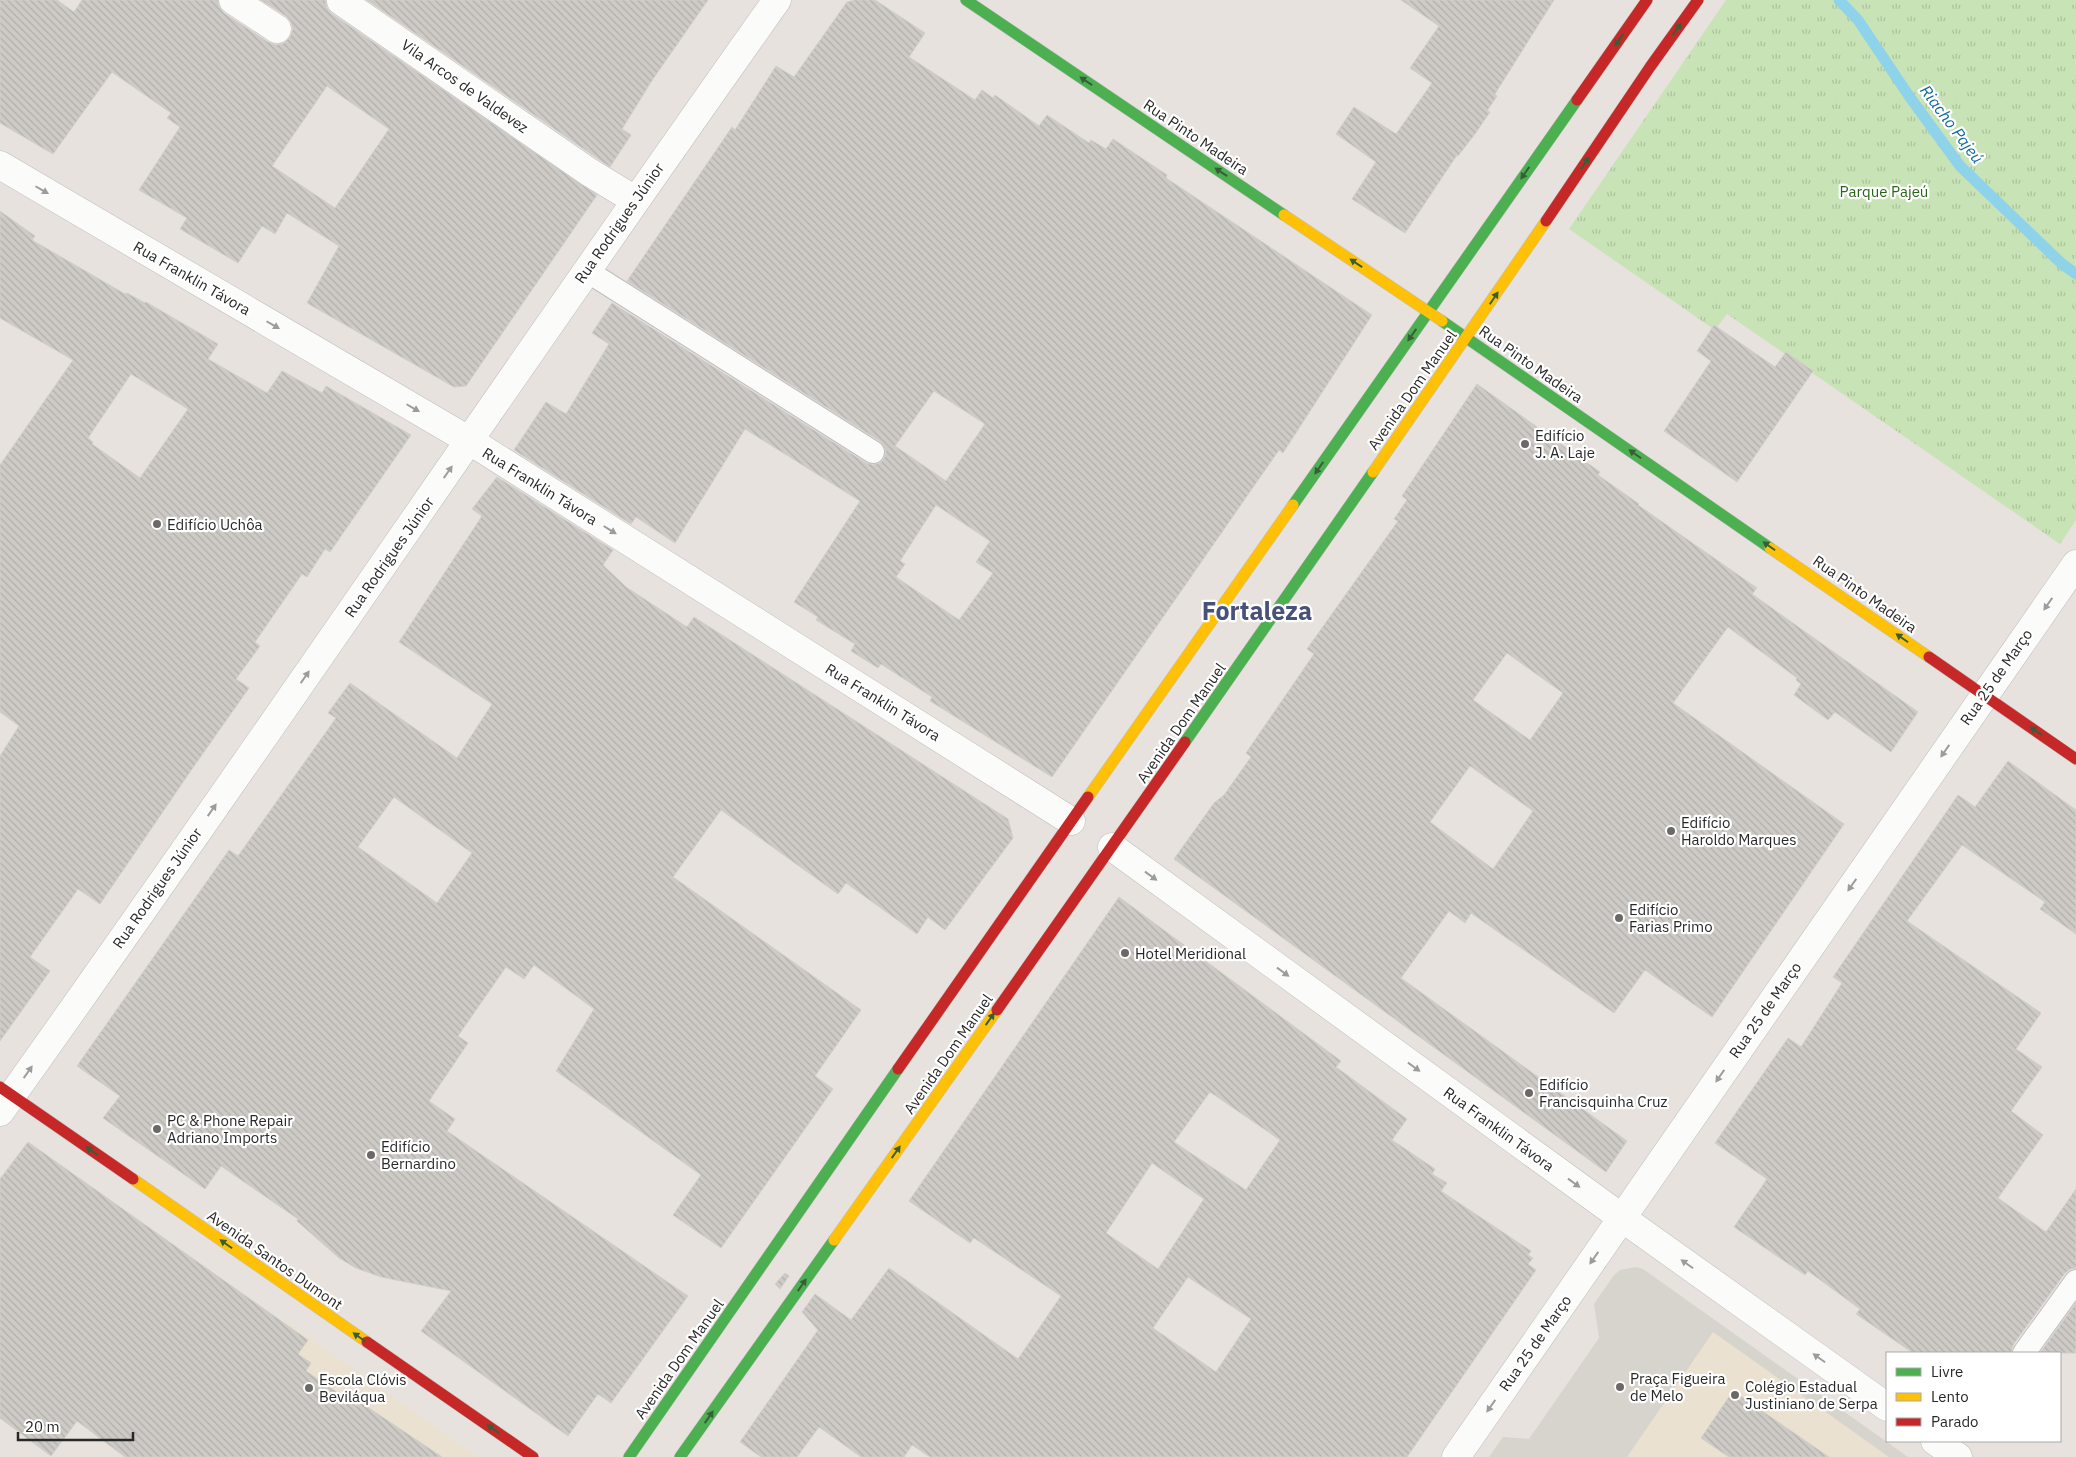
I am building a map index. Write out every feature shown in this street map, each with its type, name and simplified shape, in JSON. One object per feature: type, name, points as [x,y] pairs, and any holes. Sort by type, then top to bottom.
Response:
[{"type":"main road","name":"Rua Pinto Madeira","points":[[966,0],[1467,338],[2076,759]]},
{"type":"main road","name":"Avenida Dom Manuel","points":[[629,1457],[1427,311],[1647,0]]},
{"type":"main road","name":"Avenida Dom Manuel","points":[[680,1457],[1112,847],[1467,338],[1650,67],[1698,0]]},
{"type":"main road","name":"Avenida Santos Dumont","points":[[4,1098],[533,1457]]},
{"type":"street","points":[[233,0],[277,29]]},
{"type":"street","name":"Rua Rodrigues Júnior","points":[[4,1098],[470,441],[635,200],[777,0]]},
{"type":"street","name":"Vila Arcos de Valdevez","points":[[341,1],[589,172],[635,200]]},
{"type":"street","name":"Rua Franklin Távora","points":[[0,165],[470,441],[1071,821]]},
{"type":"street","name":"Rua 25 de Março","points":[[1456,1457],[2076,564]]},
{"type":"street","name":"Rua Franklin Távora","points":[[1112,847],[1622,1218],[1886,1406]]},
{"type":"lane","points":[[586,271],[873,452]]},
{"type":"lane","points":[[2025,1352],[2076,1281]]},
{"type":"shaded area","name":"Praça Figueira de Melo","points":[[1636,1267],[1643,1269],[1908,1457],[1889,1457],[1713,1332],[1627,1457],[1489,1457],[1503,1437],[1529,1439],[1599,1338],[1594,1304],[1614,1275],[1620,1270]]},
{"type":"shaded area","name":"Escola Clóvis Beviláqua","points":[[284,1320],[478,1457],[193,1457],[190,1455]]},
{"type":"shaded area","name":"Colégio Estadual Justiniano de Serpa","points":[[1713,1332],[1889,1457],[1627,1457]]},
{"type":"green space","name":"Parque Pajeú","points":[[1726,0],[2076,0],[2076,520],[2060,544],[1727,314],[1715,330],[1569,229]]},
{"type":"building","points":[[0,0],[57,0],[74,12],[82,0],[218,0],[219,7],[224,13],[268,42],[277,45],[284,43],[290,37],[293,29],[291,22],[286,16],[261,0],[325,0],[327,8],[332,14],[597,195],[466,386],[454,387],[307,303],[339,246],[287,213],[275,234],[262,226],[238,263],[180,229],[187,218],[139,190],[180,127],[167,118],[171,113],[112,72],[53,154],[0,123]],"holes":[[[327,86],[389,129],[335,208],[272,166]]]},
{"type":"building","points":[[367,0],[708,0],[653,79],[622,129],[631,135],[610,167]]},
{"type":"building","points":[[875,0],[925,33],[909,57],[975,100],[982,90],[993,98],[995,95],[1039,126],[1047,115],[1089,143],[1091,140],[1106,149],[1113,139],[1167,175],[1166,178],[1372,315],[1283,453],[1279,450],[1052,777],[930,701],[932,697],[881,664],[878,668],[851,651],[855,644],[816,620],[818,617],[794,602],[860,501],[745,429],[675,543],[636,517],[631,524],[514,450],[546,402],[566,414],[609,344],[592,333],[612,303],[866,463],[873,465],[880,463],[884,459],[886,452],[880,441],[627,281],[732,127],[735,130],[776,66],[794,77],[847,2]],"holes":[[[934,391],[985,424],[946,481],[895,446]],[[936,505],[990,541],[976,562],[993,573],[959,620],[896,577],[905,564],[900,561]]]},
{"type":"building","points":[[1401,0],[1554,0],[1495,94],[1497,96],[1487,111],[1490,112],[1457,155],[1405,233],[1352,199],[1376,162],[1336,134],[1354,107],[1396,134],[1432,83],[1410,68],[1439,26]]},
{"type":"building","points":[[0,211],[35,236],[32,240],[125,294],[127,293],[146,302],[218,344],[208,359],[267,393],[282,371],[322,393],[326,386],[411,435],[330,552],[325,549],[307,577],[302,574],[255,642],[260,646],[236,679],[249,688],[100,904],[78,889],[30,957],[50,971],[0,1041],[0,756],[19,726],[0,712],[0,465],[73,360],[0,318]],"holes":[[[131,374],[188,409],[140,478],[92,444],[93,442],[88,438]]]},
{"type":"building","points":[[1714,325],[1775,367],[1786,352],[1813,371],[1737,482],[1664,431],[1711,361],[1697,351]]},
{"type":"building","points":[[1477,384],[1600,472],[1598,475],[1638,505],[1757,588],[1752,594],[1918,712],[1891,752],[1835,712],[1828,720],[1794,695],[1801,684],[1796,680],[1797,678],[1728,627],[1673,703],[1844,824],[1712,1017],[1645,970],[1614,1013],[1471,913],[1465,923],[1449,911],[1401,978],[1627,1141],[1606,1172],[1174,859],[1214,803],[1224,795],[1251,757],[1246,753],[1314,654],[1307,649],[1398,521],[1394,519],[1407,500],[1402,496]],"holes":[[[1507,653],[1563,693],[1530,740],[1473,700]],[[1470,766],[1533,811],[1493,869],[1430,822]]]},
{"type":"building","points":[[497,477],[613,550],[603,565],[626,587],[687,627],[694,617],[1008,819],[1013,838],[945,930],[928,917],[917,934],[846,883],[838,894],[721,810],[673,877],[861,1010],[815,1076],[833,1089],[721,1248],[673,1215],[701,1175],[556,1071],[594,1009],[534,965],[524,979],[506,967],[458,1036],[468,1043],[429,1101],[455,1119],[447,1131],[688,1296],[611,1403],[598,1394],[568,1436],[421,1331],[451,1291],[381,1277],[356,1268],[339,1258],[297,1221],[298,1219],[221,1166],[205,1189],[103,1118],[120,1096],[77,1066],[229,850],[238,856],[336,718],[328,713],[350,683],[457,758],[492,704],[399,642],[482,516],[472,509]],"holes":[[[394,797],[472,853],[437,903],[358,847]]]},
{"type":"building","points":[[2008,761],[2076,810],[2076,934],[2040,909],[2045,902],[1962,845],[1907,921],[2041,1013],[2016,1049],[2042,1067],[2011,1111],[2043,1135],[1998,1198],[2046,1232],[2076,1189],[2076,1268],[2070,1269],[2065,1273],[2013,1345],[2011,1352],[1912,1352],[1856,1314],[1860,1309],[1808,1271],[1805,1275],[1734,1227],[1767,1179],[1715,1143],[1788,1038],[1801,1047],[1842,983],[1833,977],[1958,795],[1975,807]]},
{"type":"building","points":[[1119,897],[1341,1061],[1336,1067],[1407,1119],[1392,1140],[1435,1169],[1432,1174],[1447,1183],[1441,1191],[1531,1251],[1528,1255],[1533,1258],[1528,1264],[1536,1270],[1407,1457],[930,1457],[912,1445],[904,1457],[861,1457],[819,1427],[797,1457],[761,1457],[740,1442],[818,1330],[802,1312],[815,1294],[851,1320],[889,1268],[1018,1359],[1061,1296],[974,1238],[970,1243],[909,1201]],"holes":[[[1210,1092],[1280,1140],[1246,1190],[1174,1142]],[[1152,1163],[1204,1199],[1158,1269],[1106,1233]],[[1188,1277],[1251,1319],[1216,1372],[1153,1328]]]},
{"type":"building","points":[[28,1142],[308,1340],[298,1354],[311,1363],[306,1371],[357,1406],[360,1402],[442,1457],[125,1457],[77,1421],[51,1456],[0,1418],[0,1179]]},
{"type":"building","points":[[785,1273],[789,1276],[780,1289],[775,1284]]},
{"type":"building","points":[[2076,1303],[2076,1353],[2041,1352]]},
{"type":"building","points":[[1733,1391],[1829,1457],[1729,1457],[1701,1438]]},
{"type":"waterway","name":"Riacho Pajeú","points":[[1839,0],[1858,20],[1909,96],[1960,166],[2061,263],[2076,274]]},
{"type":"traffic: fast","points":[[966,0],[1284,215]]},
{"type":"traffic: fast","points":[[1293,505],[1577,100]]},
{"type":"traffic: fast","points":[[1442,321],[1770,548]]},
{"type":"traffic: fast","points":[[1185,742],[1373,472]]},
{"type":"traffic: fast","points":[[629,1457],[898,1069]]},
{"type":"traffic: fast","points":[[680,1457],[834,1240]]},
{"type":"traffic: slow","points":[[1284,215],[1442,321]]},
{"type":"traffic: slow","points":[[1373,472],[1546,221]]},
{"type":"traffic: slow","points":[[1088,797],[1293,505]]},
{"type":"traffic: slow","points":[[1770,548],[1929,657]]},
{"type":"traffic: slow","points":[[834,1240],[997,1010]]},
{"type":"traffic: slow","points":[[133,1179],[367,1342]]},
{"type":"traffic: jam","points":[[1577,100],[1647,0]]},
{"type":"traffic: jam","points":[[1546,221],[1650,67],[1698,0]]},
{"type":"traffic: jam","points":[[1929,657],[2076,759]]},
{"type":"traffic: jam","points":[[997,1010],[1185,742]]},
{"type":"traffic: jam","points":[[898,1069],[1088,797]]},
{"type":"traffic: jam","points":[[0,1087],[133,1179]]},
{"type":"traffic: jam","points":[[367,1342],[533,1457]]},
{"type":"place","name":"Edifício J. A. Laje","points":[[1525,444]]},
{"type":"place","name":"Edifício Uchôa","points":[[157,524]]},
{"type":"place","name":"Edifício Haroldo Marques","points":[[1671,831]]},
{"type":"place","name":"Edifício Farias Primo","points":[[1619,918]]},
{"type":"place","name":"Hotel Meridional","points":[[1125,953]]},
{"type":"place","name":"Edifício Francisquinha Cruz","points":[[1529,1093]]},
{"type":"place","name":"PC & Phone Repair Adriano Imports","points":[[157,1129]]},
{"type":"place","name":"Edifício Bernardino","points":[[371,1155]]},
{"type":"place","name":"Praça Figueira de Melo","points":[[1620,1387]]},
{"type":"place","name":"Escola Clóvis Beviláqua","points":[[309,1388]]},
{"type":"place","name":"Colégio Estadual Justiniano de Serpa","points":[[1735,1395]]},
{"type":"district","name":"Fortaleza","points":[[1257,610]]}]
